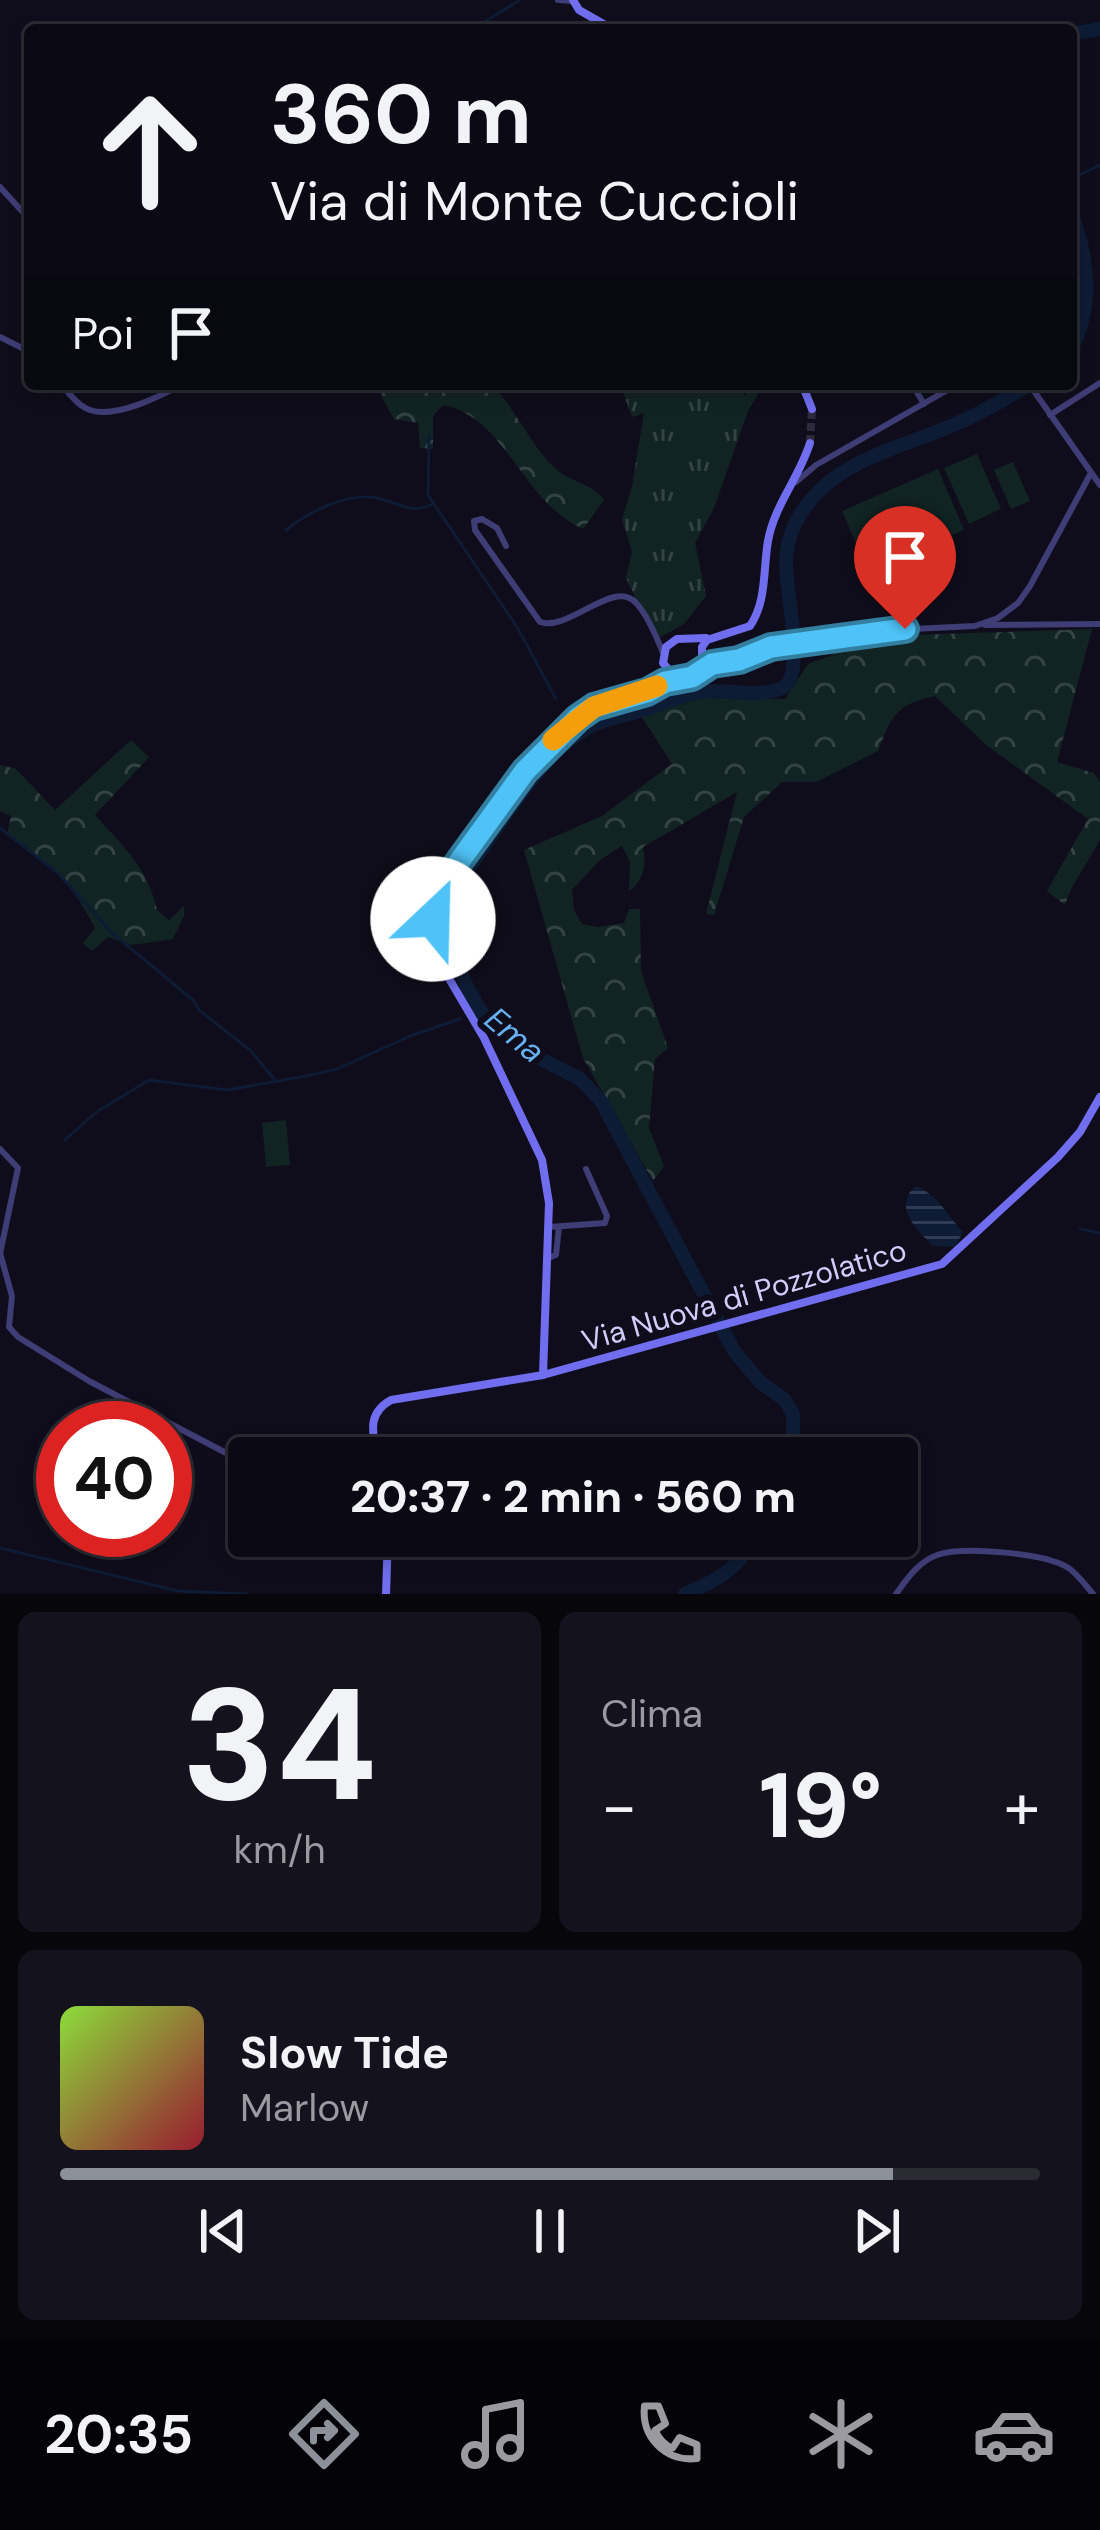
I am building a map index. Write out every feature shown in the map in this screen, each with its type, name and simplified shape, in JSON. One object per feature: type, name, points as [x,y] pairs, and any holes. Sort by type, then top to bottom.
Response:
[{"type":"street","points":[[558,0],[573,0],[584,14],[603,24]]},
{"type":"street","points":[[0,187],[24,213]]},
{"type":"street","points":[[1050,415],[1100,383]]},
{"type":"street","points":[[66,390],[82,407],[99,412],[168,390]]},
{"type":"street","points":[[804,390],[812,409]]},
{"type":"street","points":[[916,390],[925,404]]},
{"type":"street","points":[[796,482],[816,465],[948,390]]},
{"type":"street","points":[[1033,390],[1100,485]]},
{"type":"street","points":[[657,638],[670,642],[717,635],[745,629],[754,621],[776,513],[796,482],[811,443]]},
{"type":"street","points":[[975,626],[1018,603],[1091,473]]},
{"type":"street","points":[[506,546],[497,528],[482,519],[474,521],[475,530],[540,622],[560,624],[608,598],[628,598],[637,604],[664,652],[667,671],[659,685]]},
{"type":"street","points":[[543,1375],[546,1259],[554,1227],[542,1160],[484,1038],[443,970],[434,931],[434,899],[482,829],[550,744],[594,707],[692,677],[719,663],[771,647],[870,631],[1100,624]]},
{"type":"street","points":[[700,670],[706,640],[717,635]]},
{"type":"street","points":[[689,639],[719,663]]},
{"type":"street","points":[[664,652],[670,642]]},
{"type":"street","points":[[667,671],[678,678]]},
{"type":"street","name":"Via Nuova di Pozzolatico","points":[[375,1437],[376,1411],[391,1400],[543,1375],[945,1262],[1058,1157],[1080,1132],[1100,1097]]},
{"type":"street","points":[[0,1149],[18,1168],[0,1254],[12,1296],[9,1327],[89,1381],[228,1454]]},
{"type":"street","points":[[554,1227],[605,1223],[607,1216],[586,1169]]},
{"type":"street","points":[[896,1594],[921,1564],[958,1553],[1020,1555],[1052,1562],[1075,1573],[1093,1594]]},
{"type":"street","points":[[386,1594],[387,1557]]},
{"type":"green space","points":[[374,390],[496,390],[547,460],[604,500],[583,529],[544,500],[483,425],[443,405],[433,416],[433,449],[420,448],[418,423],[394,419]]},
{"type":"green space","points":[[622,390],[740,390],[745,396],[749,390],[760,390],[748,411],[714,508],[695,543],[706,596],[684,624],[659,638],[651,632],[626,578],[632,552],[622,519],[644,413],[632,417]]},
{"type":"green space","points":[[977,454],[1001,509],[969,524],[944,468]]},
{"type":"green space","points":[[1013,462],[1030,501],[1011,509],[994,470]]},
{"type":"green space","points":[[938,469],[964,530],[868,572],[842,511]]},
{"type":"green space","points":[[1092,629],[1057,762],[1094,773],[1100,782],[1100,840],[1065,905],[1047,891],[1088,819],[985,744],[935,696],[897,713],[878,751],[816,782],[782,782],[744,817],[714,915],[706,914],[737,792],[643,847],[643,871],[629,891],[630,862],[622,846],[600,860],[572,890],[574,910],[582,924],[624,923],[629,909],[640,909],[641,971],[668,1048],[655,1059],[649,1128],[664,1166],[653,1181],[583,1058],[524,850],[602,816],[672,764],[642,717],[692,698],[785,699],[808,664],[832,655],[852,637]]},
{"type":"green space","points":[[131,740],[149,757],[95,815],[141,870],[157,910],[169,920],[184,906],[184,916],[173,939],[132,945],[108,937],[92,951],[83,943],[95,928],[77,898],[47,865],[7,835],[11,816],[0,811],[0,765],[16,769],[55,810]]},
{"type":"green space","points":[[286,1120],[290,1165],[266,1167],[262,1123]]},
{"type":"water","points":[[916,1186],[936,1200],[963,1232],[955,1247],[933,1246],[914,1225],[906,1201]]},
{"type":"waterway","points":[[481,24],[520,0]]},
{"type":"waterway","name":"Ema","points":[[1077,33],[1100,29]]},
{"type":"waterway","points":[[1077,176],[1100,165]]},
{"type":"waterway","name":"Ema","points":[[1077,232],[1086,282],[1077,335]]},
{"type":"waterway","name":"Ema","points":[[793,1437],[793,1414],[785,1400],[760,1382],[734,1351],[601,1101],[580,1079],[535,1056],[486,1020],[467,987],[445,930],[446,909],[453,890],[531,780],[587,728],[692,693],[763,693],[782,688],[789,680],[794,650],[788,544],[815,495],[868,459],[949,427],[1019,390]]},
{"type":"waterway","points":[[429,436],[428,495],[517,627],[556,699]]},
{"type":"waterway","points":[[286,530],[317,510],[354,498],[377,498],[411,508],[433,504]]},
{"type":"waterway","name":"Ema","points":[[574,728],[578,735]]},
{"type":"waterway","points":[[0,828],[59,874],[112,933],[250,1050],[275,1080]]},
{"type":"waterway","points":[[65,1140],[95,1113],[149,1080],[227,1090],[306,1076],[337,1069],[460,1019]]},
{"type":"waterway","points":[[1080,1229],[1100,1233]]},
{"type":"waterway","name":"Ema","points":[[724,1333],[730,1331]]},
{"type":"waterway","points":[[0,1548],[178,1591],[247,1594]]},
{"type":"waterway","name":"Ema","points":[[685,1594],[716,1579],[741,1557]]},
{"type":"tunnel","points":[[810,443],[812,409]]},
{"type":"slow traffic","points":[[553,740],[594,707],[657,686]]},
{"type":"route","points":[[433,919],[437,892],[525,771],[594,707],[771,647],[905,629]]}]
